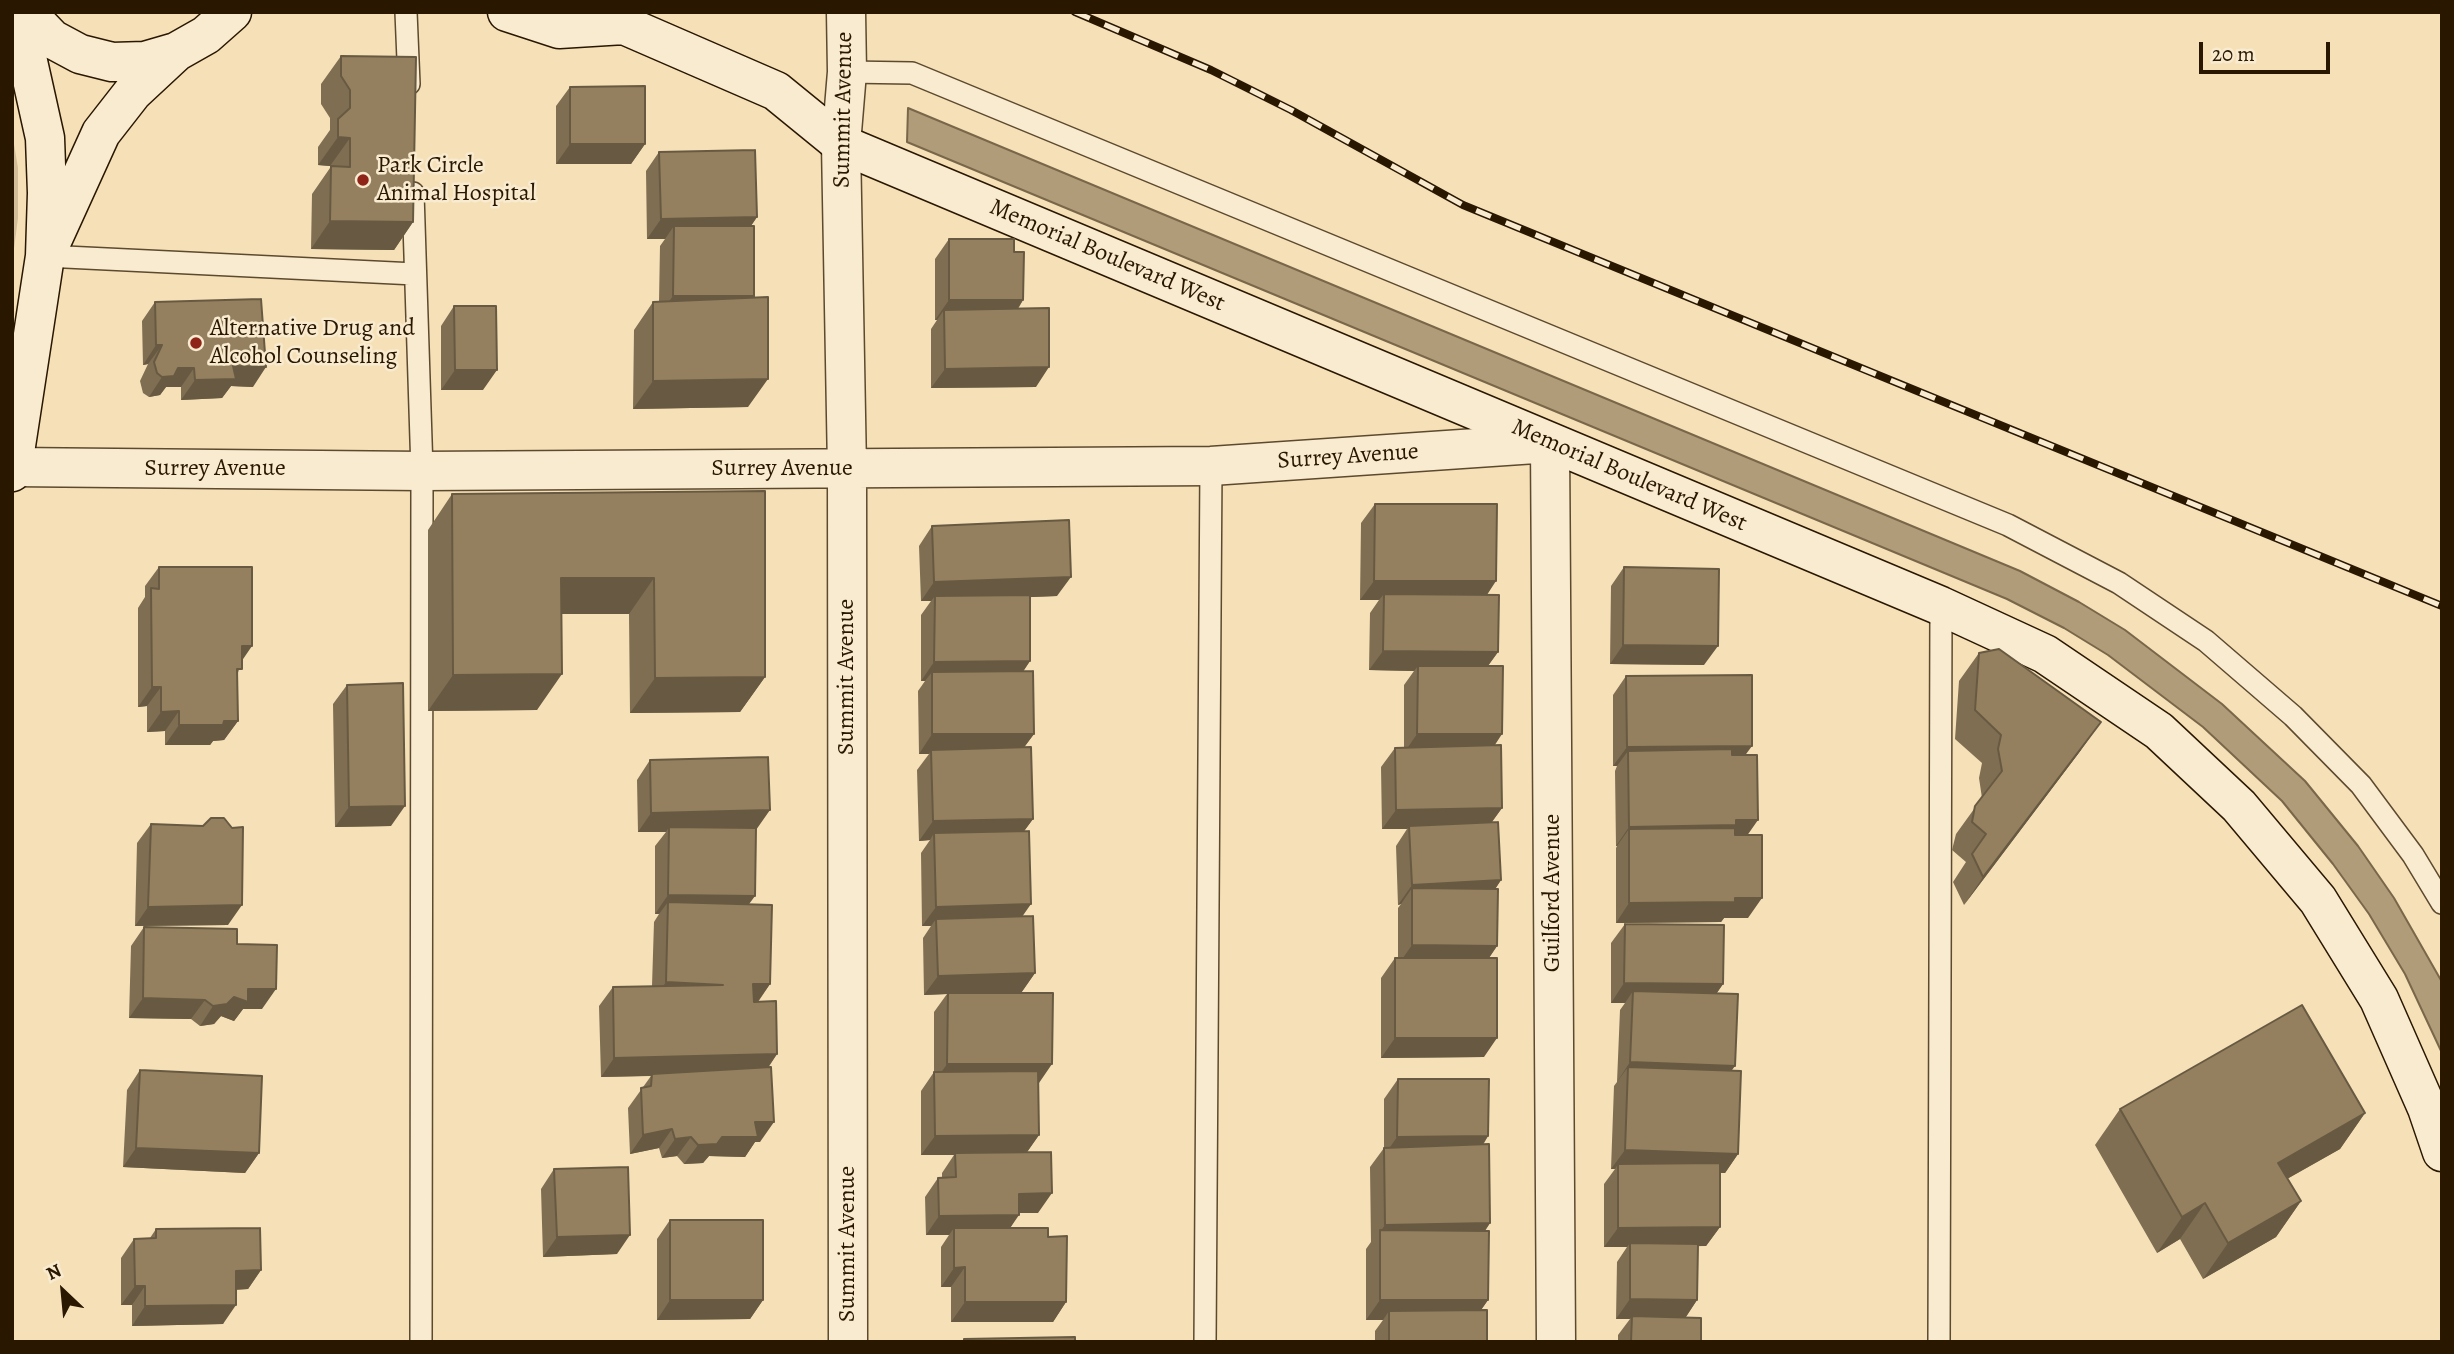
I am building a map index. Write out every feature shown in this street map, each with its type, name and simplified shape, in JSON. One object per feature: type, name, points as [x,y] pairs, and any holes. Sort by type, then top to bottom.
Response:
[{"type":"street","points":[[13,470],[44,256],[45,138],[17,12]]},
{"type":"street","points":[[26,12],[52,39],[80,54],[112,62],[145,61],[176,51],[205,35],[233,13]]},
{"type":"street","name":"Memorial Boulevard West","points":[[507,12],[559,29],[617,18],[776,91],[841,144],[1941,606],[2045,654],[2159,731],[2239,806],[2318,900],[2379,999],[2427,1108],[2442,1153]]},
{"type":"street","name":"Summit Avenue","points":[[846,12],[847,72],[841,144],[847,469],[849,1342]]},
{"type":"street","points":[[44,256],[101,133],[133,92],[176,51]]},
{"type":"street","name":"Surrey Avenue","points":[[13,470],[1211,467],[1550,443]]},
{"type":"street","name":"Guilford Avenue","points":[[1550,443],[1556,1342]]},
{"type":"lane","points":[[406,12],[410,109]]},
{"type":"lane","points":[[847,72],[912,73],[2008,525],[2119,583],[2206,641],[2283,708],[2361,785],[2413,855],[2442,903]]},
{"type":"lane","points":[[412,177],[422,471],[421,1342]]},
{"type":"lane","points":[[44,256],[415,274]]},
{"type":"lane","points":[[1205,1342],[1211,467]]},
{"type":"lane","points":[[1939,1342],[1941,606]]},
{"type":"shaded area","points":[[908,108],[2020,571],[2125,630],[2222,704],[2305,781],[2358,846],[2394,898],[2442,982],[2442,1053],[2405,974],[2369,914],[2282,801],[2203,727],[2108,655],[2064,628],[2007,599],[907,142]]},
{"type":"shaded area","points":[[12,132],[18,168],[18,218],[12,264]]},
{"type":"building","name":"Park Circle Animal Hospital","points":[[341,56],[416,57],[413,222],[330,221],[331,166],[350,167],[350,138],[338,137],[338,119],[350,108],[350,90],[341,76]]},
{"type":"building","points":[[645,86],[645,144],[570,144],[570,87]]},
{"type":"building","points":[[755,150],[757,217],[661,219],[659,152]]},
{"type":"building","points":[[674,226],[754,226],[754,296],[673,296]]},
{"type":"building","points":[[949,239],[1014,239],[1014,252],[1024,252],[1023,300],[949,300]]},
{"type":"building","points":[[768,297],[768,379],[653,381],[653,302]]},
{"type":"building","name":"Alternative Drug and Alcohol Counseling","points":[[261,299],[266,367],[233,366],[236,379],[195,380],[194,368],[178,368],[174,376],[162,377],[157,373],[154,362],[162,345],[156,345],[155,302]]},
{"type":"building","points":[[454,306],[496,306],[497,370],[455,370]]},
{"type":"building","points":[[1049,308],[1049,367],[945,369],[944,310]]},
{"type":"building","points":[[765,491],[765,677],[655,678],[654,578],[561,578],[562,674],[453,675],[452,494]]},
{"type":"building","points":[[1375,504],[1497,504],[1496,581],[1374,581]]},
{"type":"building","points":[[1069,520],[1071,577],[934,582],[932,526]]},
{"type":"building","points":[[159,567],[252,567],[252,646],[242,646],[242,669],[237,669],[238,721],[224,721],[223,725],[179,725],[179,711],[161,712],[161,687],[152,687],[151,588],[159,589]]},
{"type":"building","points":[[1624,567],[1719,569],[1718,646],[1623,645]]},
{"type":"building","points":[[1384,594],[1499,595],[1498,652],[1383,651]]},
{"type":"building","points":[[1030,595],[1030,661],[934,662],[935,596]]},
{"type":"building","points":[[1999,649],[2101,722],[1983,877],[1972,854],[1986,834],[1972,822],[1975,806],[2002,771],[1998,749],[2001,735],[1975,710],[1979,653]]},
{"type":"building","points":[[1418,666],[1503,666],[1502,734],[1417,734]]},
{"type":"building","points":[[1033,671],[1034,734],[932,734],[932,672]]},
{"type":"building","points":[[1752,675],[1752,746],[1627,747],[1626,676]]},
{"type":"building","points":[[403,683],[405,806],[349,807],[347,685]]},
{"type":"building","points":[[1501,745],[1502,808],[1396,810],[1395,748]]},
{"type":"building","points":[[1031,747],[1033,819],[933,821],[931,750]]},
{"type":"building","points":[[1732,749],[1732,755],[1757,755],[1758,820],[1736,820],[1736,825],[1629,827],[1628,751]]},
{"type":"building","points":[[768,757],[770,810],[651,813],[650,760]]},
{"type":"building","points":[[211,818],[224,818],[232,828],[243,827],[242,905],[148,907],[151,824],[203,826]]},
{"type":"building","points":[[1498,822],[1501,880],[1412,885],[1409,826]]},
{"type":"building","points":[[669,827],[756,828],[755,896],[668,895]]},
{"type":"building","points":[[1735,828],[1735,835],[1762,835],[1762,898],[1735,898],[1735,902],[1629,903],[1629,829]]},
{"type":"building","points":[[1029,831],[1031,904],[936,907],[934,833]]},
{"type":"building","points":[[1412,888],[1498,889],[1497,946],[1412,945]]},
{"type":"building","points":[[668,902],[772,905],[770,984],[753,984],[754,1002],[776,1001],[777,1054],[614,1058],[613,987],[723,985],[666,982]]},
{"type":"building","points":[[1033,916],[1035,973],[938,976],[936,919]]},
{"type":"building","points":[[1625,924],[1724,925],[1723,984],[1624,983]]},
{"type":"building","points":[[144,927],[237,929],[237,944],[277,945],[276,989],[248,989],[248,1002],[234,997],[227,1004],[213,1006],[205,1000],[143,998]]},
{"type":"building","points":[[1395,958],[1497,958],[1497,1038],[1395,1038]]},
{"type":"building","points":[[1633,991],[1738,994],[1735,1066],[1630,1062]]},
{"type":"building","points":[[948,993],[1053,993],[1052,1064],[947,1064]]},
{"type":"building","points":[[2302,1005],[2365,1113],[2278,1163],[2301,1201],[2228,1243],[2205,1203],[2182,1217],[2120,1109]]},
{"type":"building","points":[[771,1067],[774,1122],[755,1122],[758,1137],[722,1137],[717,1144],[698,1145],[691,1137],[675,1139],[672,1129],[643,1135],[641,1088],[651,1086],[652,1074]]},
{"type":"building","points":[[1628,1067],[1741,1071],[1738,1154],[1625,1150]]},
{"type":"building","points":[[140,1070],[262,1076],[259,1153],[136,1148]]},
{"type":"building","points":[[1038,1071],[1039,1135],[935,1136],[934,1072]]},
{"type":"building","points":[[1398,1079],[1489,1079],[1488,1136],[1397,1137]]},
{"type":"building","points":[[1489,1144],[1490,1223],[1385,1225],[1384,1148]]},
{"type":"building","points":[[1051,1152],[1052,1193],[1019,1194],[1019,1215],[939,1216],[938,1178],[956,1177],[955,1153]]},
{"type":"building","points":[[1720,1163],[1720,1227],[1618,1228],[1618,1164]]},
{"type":"building","points":[[628,1167],[630,1235],[557,1237],[554,1169]]},
{"type":"building","points":[[670,1220],[763,1220],[763,1300],[670,1300]]},
{"type":"building","points":[[260,1228],[261,1270],[236,1271],[236,1305],[145,1306],[145,1286],[135,1286],[134,1239],[156,1238],[156,1229]]},
{"type":"building","points":[[954,1228],[1048,1228],[1048,1237],[1067,1236],[1066,1302],[965,1302],[965,1267],[954,1268]]},
{"type":"building","points":[[1380,1230],[1489,1231],[1488,1300],[1380,1300]]},
{"type":"building","points":[[1630,1243],[1698,1244],[1697,1300],[1630,1299]]},
{"type":"building","points":[[1487,1310],[1487,1342],[1389,1342],[1389,1311]]},
{"type":"building","points":[[1632,1316],[1701,1318],[1701,1342],[1631,1342]]},
{"type":"building","points":[[1075,1337],[1075,1342],[964,1342],[964,1339]]},
{"type":"railway","points":[[1075,12],[1211,70],[1291,110],[1463,205],[2442,606]]},
{"type":"place","name":"Park Circle Animal Hospital","points":[[363,180]]},
{"type":"place","name":"Alternative Drug and Alcohol Counseling","points":[[196,343]]}]
